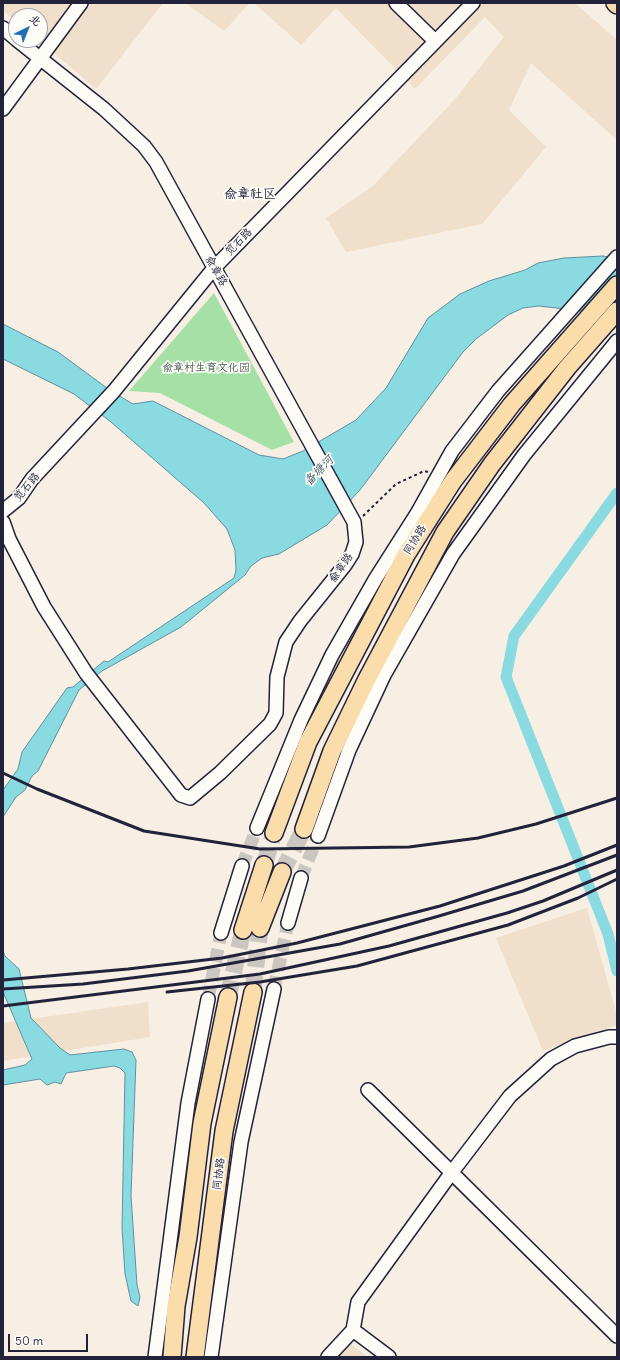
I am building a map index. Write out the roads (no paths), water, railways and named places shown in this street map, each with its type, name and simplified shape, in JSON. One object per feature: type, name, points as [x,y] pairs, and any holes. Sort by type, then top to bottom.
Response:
[{"type":"main road","name":"同协路","points":[[274,833],[308,742],[406,555],[453,481],[512,404],[578,327],[617,285]]},
{"type":"main road","name":"同协路","points":[[311,832],[332,751],[366,680],[442,538],[492,464],[567,368],[617,311]]},
{"type":"main road","points":[[243,930],[264,865]]},
{"type":"main road","points":[[260,928],[282,872]]},
{"type":"main road","name":"同协路","points":[[194,1357],[224,1131],[253,992]]},
{"type":"main road","name":"同协路","points":[[172,1357],[176,1306],[188,1237],[202,1123],[228,997]]},
{"type":"street","points":[[3,109],[81,3]]},
{"type":"street","points":[[396,3],[435,42]]},
{"type":"street","name":"笕石路","points":[[3,511],[19,498],[32,479],[114,391],[214,268],[473,3]]},
{"type":"street","name":"俞章路","points":[[3,522],[9,539],[44,607],[86,672],[181,795],[190,798],[220,773],[270,724],[276,713],[277,677],[286,642],[300,620],[352,554],[356,542],[354,522],[156,162],[144,146],[104,109],[27,48]]},
{"type":"street","points":[[257,828],[301,720],[332,655],[376,578],[418,512],[452,451],[498,391],[617,257]]},
{"type":"street","points":[[311,832],[384,675],[453,554],[524,455],[617,341]]},
{"type":"street","points":[[492,464],[524,455]]},
{"type":"street","points":[[221,933],[242,866]]},
{"type":"street","points":[[288,924],[301,878]]},
{"type":"street","points":[[211,1357],[241,1142],[274,989]]},
{"type":"street","points":[[155,1354],[188,1103],[208,999]]},
{"type":"street","points":[[328,1357],[352,1330],[358,1302],[452,1172],[510,1096],[551,1059],[576,1046],[615,1037]]},
{"type":"street","points":[[368,1090],[617,1336]]},
{"type":"street","points":[[155,1354],[176,1306]]},
{"type":"street","points":[[352,1330],[389,1357]]},
{"type":"water","name":"备塘河","points":[[603,256],[617,259],[617,315],[539,306],[523,308],[508,315],[476,339],[463,352],[360,490],[327,525],[279,554],[262,558],[251,566],[245,575],[181,627],[102,671],[79,690],[38,771],[32,776],[25,790],[16,797],[3,817],[3,790],[18,769],[22,752],[67,688],[73,687],[104,661],[108,662],[234,578],[236,570],[235,550],[227,529],[204,503],[111,422],[74,394],[3,359],[3,324],[58,352],[111,391],[133,404],[153,401],[259,455],[283,459],[303,451],[356,420],[386,388],[428,318],[460,294],[489,281],[525,270],[538,263],[564,258]]},
{"type":"water","points":[[3,951],[5,956],[19,969],[31,1018],[60,1048],[70,1055],[124,1049],[132,1052],[136,1060],[131,1196],[137,1285],[140,1297],[138,1306],[131,1301],[125,1274],[122,1228],[125,1073],[120,1068],[114,1066],[66,1073],[61,1084],[55,1082],[47,1085],[40,1079],[3,1085],[3,1070],[25,1065],[32,1059],[3,992]]},
{"type":"waterway","points":[[617,493],[514,636],[506,677],[608,934],[617,971]]},
{"type":"tunnel","points":[[242,866],[257,828]]},
{"type":"tunnel","points":[[282,872],[304,829]]},
{"type":"tunnel","points":[[264,865],[274,833]]},
{"type":"tunnel","points":[[301,878],[318,836]]},
{"type":"tunnel","points":[[274,989],[288,923]]},
{"type":"tunnel","points":[[253,992],[260,928]]},
{"type":"tunnel","points":[[228,997],[243,930]]},
{"type":"tunnel","points":[[208,999],[221,933]]},
{"type":"railway","points":[[3,773],[37,789],[144,831],[260,849],[409,847],[478,838],[536,824],[617,798]]},
{"type":"railway","points":[[3,980],[128,969],[222,958],[297,943],[440,906],[564,866],[617,845]]},
{"type":"railway","points":[[3,989],[83,984],[188,971],[340,944],[523,891],[617,855]]},
{"type":"railway","points":[[3,1006],[260,974],[389,946],[507,913],[543,901],[617,870]]},
{"type":"railway","points":[[167,992],[260,982],[357,966],[508,925],[578,898],[617,879]]},
{"type":"district","name":"俞章社区","points":[[250,194]]},
{"type":"park label","name":"俞章村生育文化园","points":[[206,368]]}]
